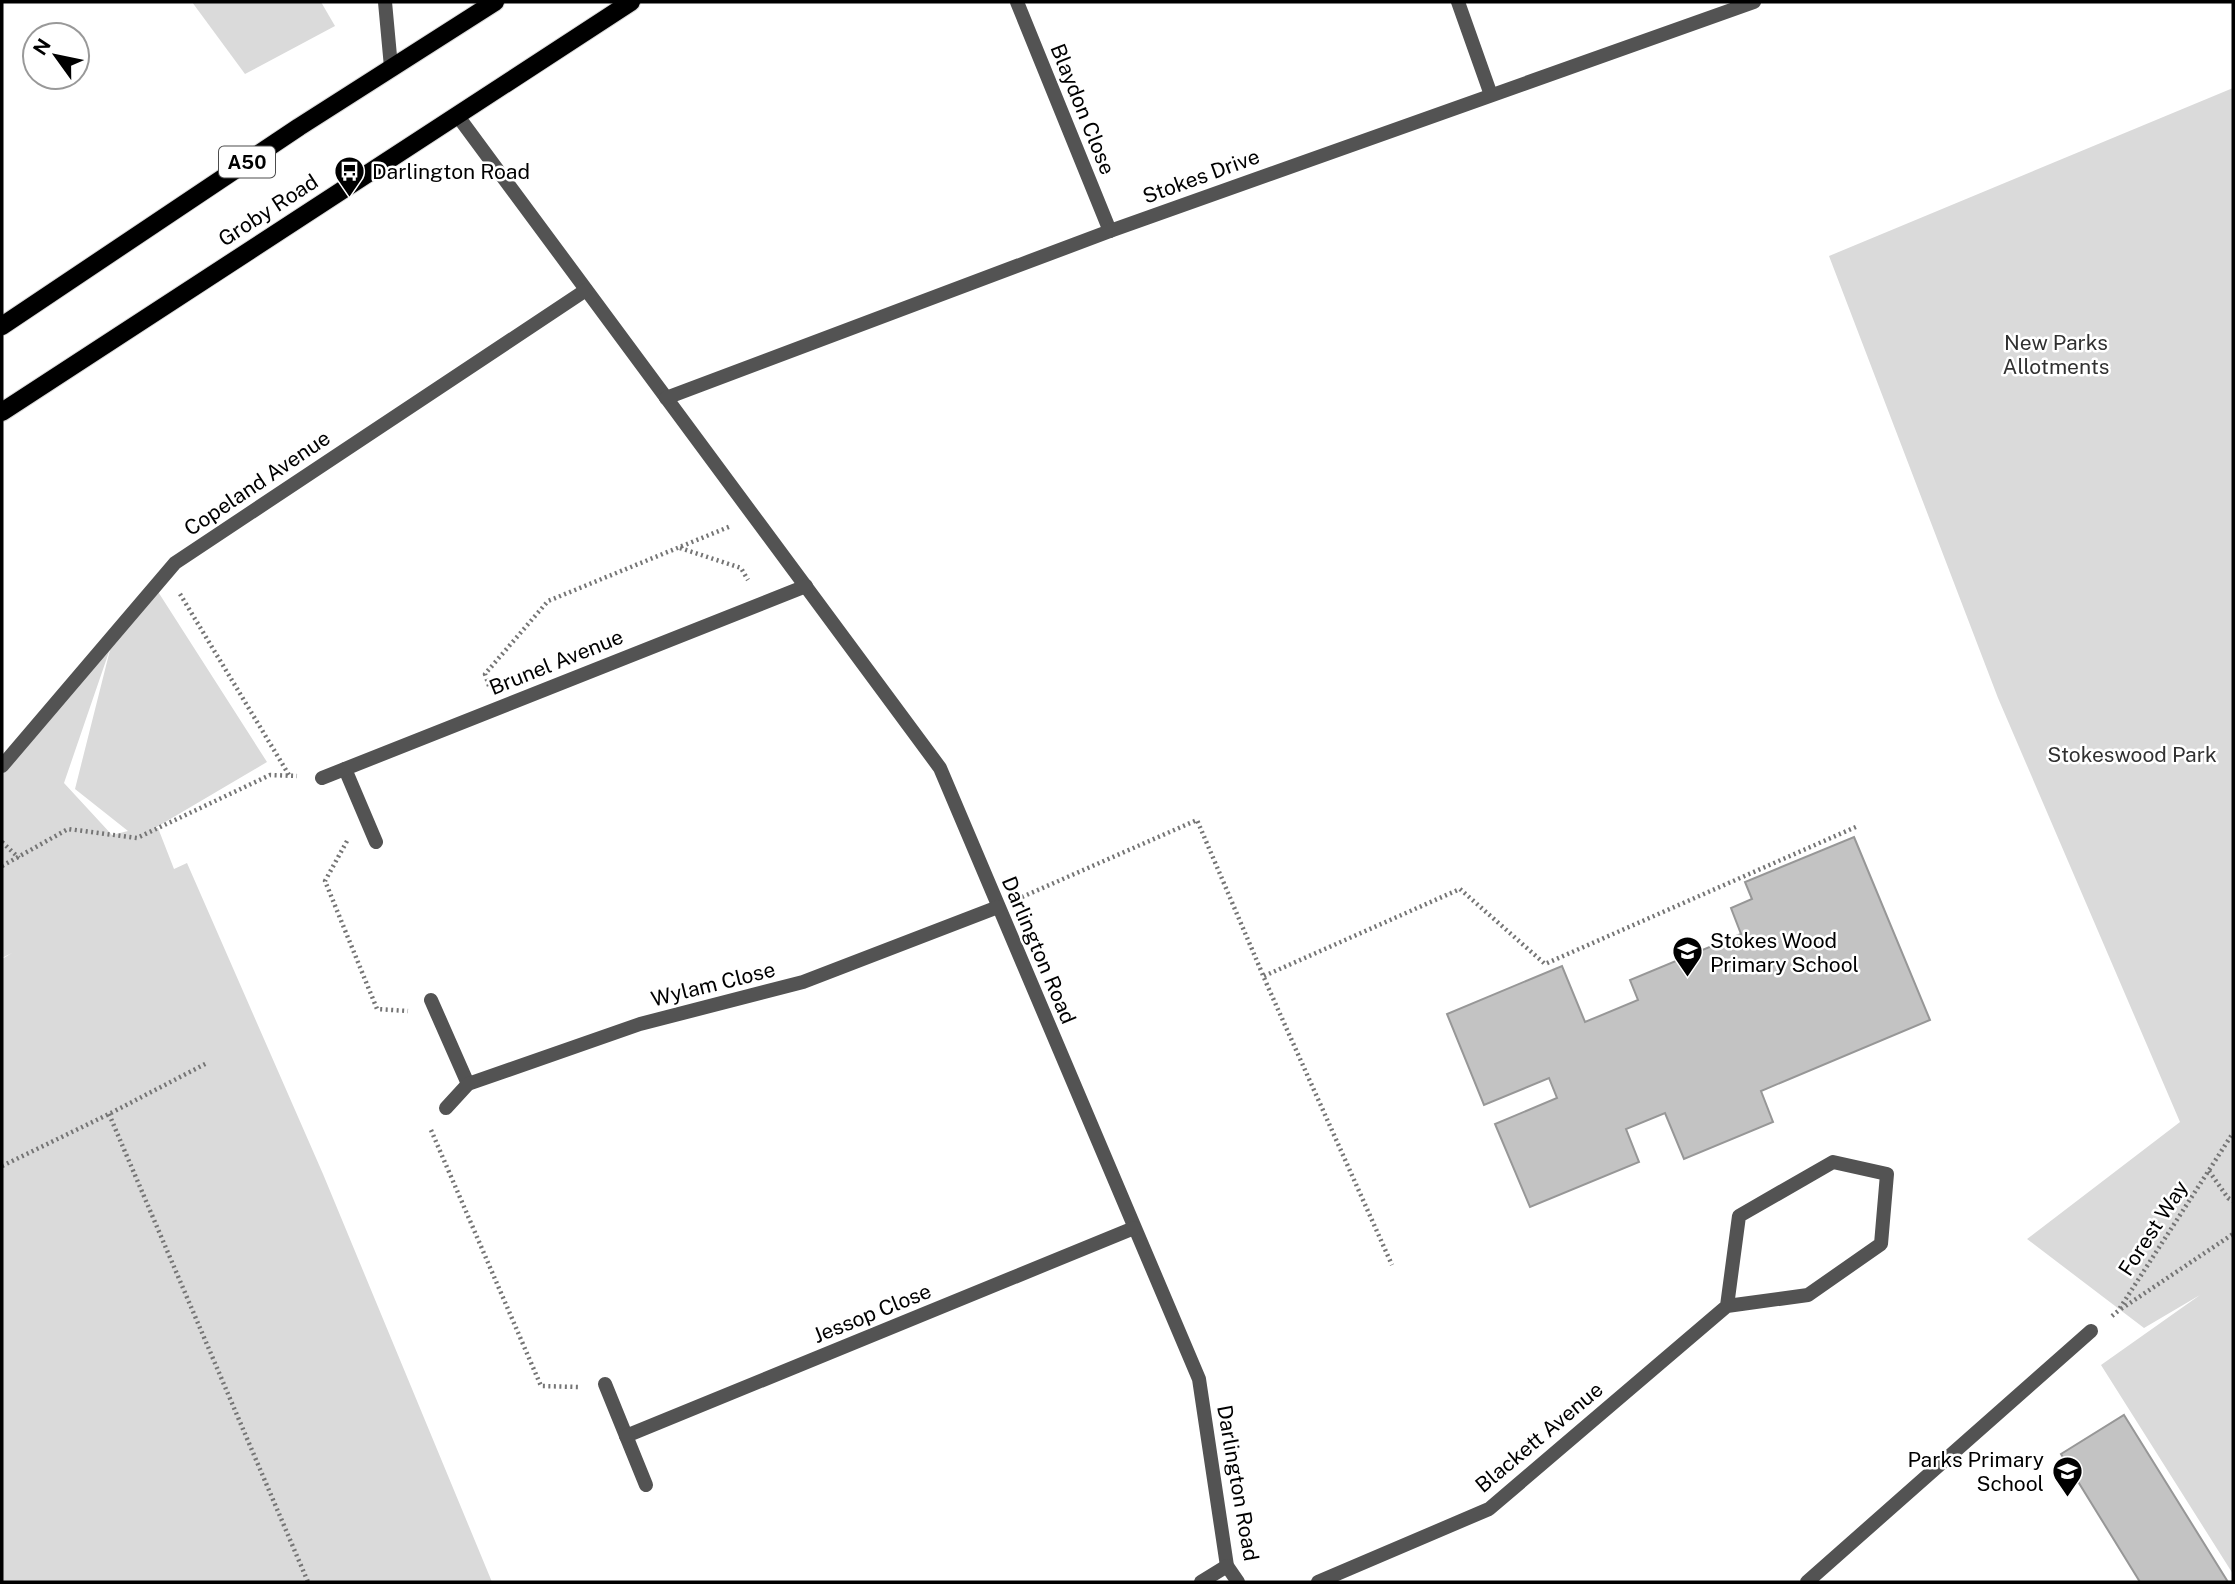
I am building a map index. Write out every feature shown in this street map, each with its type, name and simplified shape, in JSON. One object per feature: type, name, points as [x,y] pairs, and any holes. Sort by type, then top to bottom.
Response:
[{"type":"main road","name":"A50","points":[[2,326],[391,67],[495,2]]},
{"type":"main road","name":"Groby Road","points":[[2,411],[631,2]]},
{"type":"street","points":[[385,2],[391,67]]},
{"type":"street","name":"Blaydon Close","points":[[1017,2],[1110,231]]},
{"type":"street","points":[[1458,2],[1491,95]]},
{"type":"street","name":"Stokes Drive","points":[[666,398],[1110,231],[1754,2]]},
{"type":"street","name":"Darlington Road","points":[[457,115],[940,768],[1199,1379],[1227,1566],[1238,1582]]},
{"type":"street","name":"Copeland Avenue","points":[[2,766],[175,563],[586,290]]},
{"type":"street","name":"Brunel Avenue","points":[[322,778],[806,586]]},
{"type":"street","points":[[345,769],[376,842]]},
{"type":"street","name":"Wylam Close","points":[[446,1108],[468,1084],[640,1024],[803,982],[998,907]]},
{"type":"street","points":[[434,1006],[468,1084]]},
{"type":"street","points":[[1833,1162],[1887,1174],[1881,1244],[1808,1295],[1727,1306],[1739,1216],[1833,1162]]},
{"type":"street","name":"Jessop Close","points":[[626,1436],[1134,1228]]},
{"type":"street","name":"Blackett Avenue","points":[[1318,1582],[1489,1509],[1727,1306]]},
{"type":"street","points":[[1807,1582],[2091,1331]]},
{"type":"street","points":[[605,1384],[646,1485]]},
{"type":"street","points":[[1200,1582],[1227,1566]]},
{"type":"path","points":[[496,709],[485,674],[548,601],[755,517]]},
{"type":"path","points":[[679,548],[741,568],[760,604]]},
{"type":"path","points":[[167,572],[290,776]]},
{"type":"path","points":[[2,866],[68,829],[137,838],[270,775],[322,778]]},
{"type":"path","points":[[363,812],[325,881],[377,1009],[434,1006]]},
{"type":"path","points":[[998,907],[1197,820],[1392,1265]]},
{"type":"path","points":[[1264,976],[1460,889],[1545,964],[1858,826]]},
{"type":"path","points":[[2,842],[19,858]]},
{"type":"path","points":[[2,1166],[207,1063]]},
{"type":"path","points":[[446,1108],[426,1119],[541,1386],[587,1387]]},
{"type":"path","points":[[110,1114],[308,1582]]},
{"type":"path","name":"Forest Way","points":[[2091,1331],[2118,1311],[2233,1133]]},
{"type":"path","points":[[2209,1171],[2233,1201]]},
{"type":"path","points":[[2118,1311],[2233,1234]]},
{"type":"green space","points":[[192,2],[321,2],[335,26],[245,74]]},
{"type":"green space","points":[[2233,88],[2233,1574],[2101,1365],[2200,1295],[2144,1328],[2027,1239],[2180,1122],[1998,698],[1829,256]]},
{"type":"green space","points":[[155,587],[267,762],[155,828],[158,828],[174,869],[187,863],[323,1174],[492,1582],[2,1582],[2,959],[12,953],[2,958],[2,762]],"holes":[[[111,646],[75,789],[128,831],[112,835],[64,783]]]},
{"type":"building","points":[[1854,837],[1930,1020],[1761,1091],[1773,1122],[1684,1159],[1665,1113],[1626,1129],[1639,1162],[1530,1207],[1495,1124],[1557,1098],[1549,1078],[1484,1105],[1447,1014],[1562,966],[1585,1022],[1638,1000],[1630,980],[1741,934],[1731,908],[1752,899],[1745,882]]},
{"type":"building","points":[[2124,1415],[2228,1582],[2140,1582],[2061,1454]]},
{"type":"place","name":"Darlington Road","points":[[349,198]]},
{"type":"place","name":"Stokes Wood Primary School","points":[[1687,979]]},
{"type":"place","name":"Parks Primary School","points":[[2067,1498]]},
{"type":"park label","name":"New Parks Allotments","points":[[2056,354]]},
{"type":"park label","name":"Stokeswood Park","points":[[2132,754]]}]
